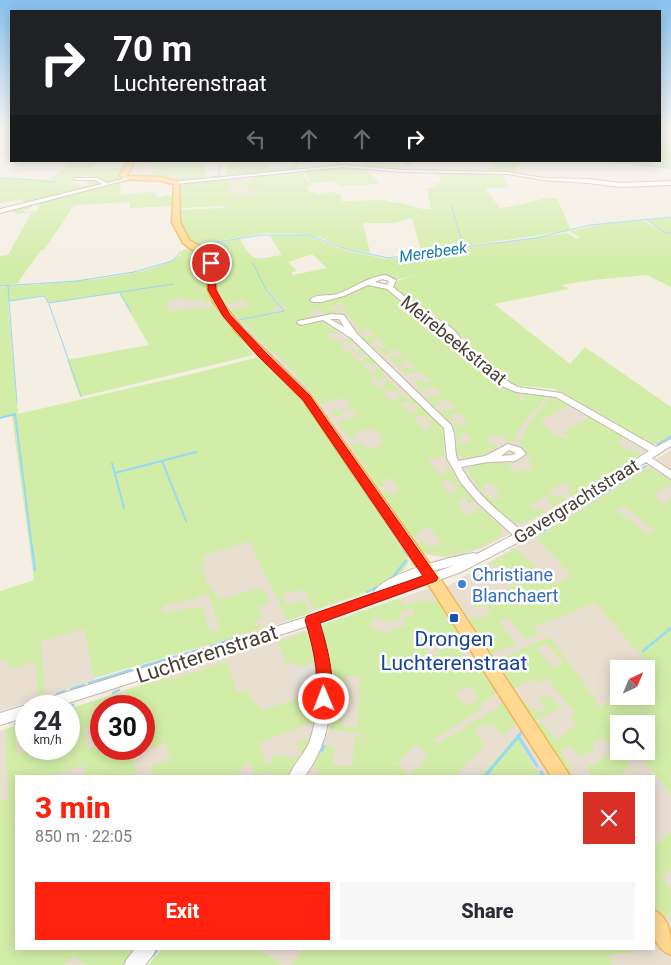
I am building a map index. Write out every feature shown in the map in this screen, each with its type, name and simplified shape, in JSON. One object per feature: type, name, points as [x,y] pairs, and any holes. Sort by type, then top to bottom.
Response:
[{"type":"main road","points":[[126,177],[128,179],[154,178],[175,182],[178,188],[176,222],[186,241],[209,258],[212,290],[218,303],[243,335],[307,398],[429,574],[559,775]]},
{"type":"main road","points":[[655,922],[671,944]]},
{"type":"street","points":[[175,182],[227,177]]},
{"type":"street","points":[[531,177],[621,185],[671,183]]},
{"type":"street","points":[[76,179],[97,179],[105,184]]},
{"type":"street","points":[[0,210],[128,179]]},
{"type":"street","name":"Meirebeekstraat","points":[[330,298],[367,283],[389,287],[421,313],[434,319],[456,337],[458,343],[507,384],[516,389],[546,392],[558,396],[656,451]]},
{"type":"street","points":[[301,324],[332,316],[341,318],[354,336],[448,427],[451,456],[456,465],[486,506],[521,536]]},
{"type":"street","name":"Gavergrachtstraat","points":[[429,574],[457,569],[521,536],[671,442]]},
{"type":"street","points":[[456,465],[488,458]]},
{"type":"street","points":[[646,458],[671,476]]},
{"type":"street","name":"Luchterenstraat","points":[[76,695],[312,620],[429,574]]},
{"type":"street","points":[[297,775],[309,760],[323,723],[323,668],[312,620]]},
{"type":"street","points":[[0,719],[15,714]]},
{"type":"street","points":[[133,965],[146,950]]},
{"type":"shaded area","points":[[128,177],[178,177],[178,180]]},
{"type":"shaded area","points":[[230,177],[265,177],[266,194],[231,195]]},
{"type":"shaded area","points":[[356,255],[381,275],[371,281],[388,288],[430,319],[508,388],[555,396],[648,450],[523,527],[481,549],[449,558],[421,554],[331,425],[236,323],[233,312],[221,295],[335,276],[327,267],[338,258]]},
{"type":"shaded area","points":[[206,280],[207,290],[215,308],[170,311],[158,287]]},
{"type":"shaded area","points":[[671,450],[671,539],[654,660],[610,660],[610,702],[602,709],[610,719],[610,760],[643,760],[671,794],[671,930],[655,907],[655,775],[569,775],[446,587],[560,521]]},
{"type":"shaded area","points":[[249,540],[353,596],[279,624],[94,678],[94,681],[50,695],[15,695],[15,706],[0,711],[0,652],[204,562],[203,556]]},
{"type":"shaded area","points":[[430,588],[551,775],[304,775],[316,760],[329,729],[331,714],[333,676],[322,625]]},
{"type":"shaded area","points":[[305,630],[317,663],[316,721],[313,737],[289,775],[15,775],[15,950],[135,950],[123,965],[0,965],[0,731],[15,726],[15,760],[80,760],[80,705],[90,702],[90,760],[155,760],[155,695],[111,695]]},
{"type":"shaded area","points":[[318,661],[320,690],[301,697],[290,671]]},
{"type":"shaded area","points":[[655,937],[671,958],[671,965],[487,965],[478,950],[655,950]]},
{"type":"shaded area","points":[[260,950],[327,950],[297,965],[283,965]]},
{"type":"green space","points":[[0,177],[50,180],[53,177],[82,177],[79,179],[47,181],[73,180],[72,185],[77,183],[77,185],[88,185],[87,182],[96,180],[82,180],[96,179],[102,183],[22,205],[20,204],[23,203],[24,199],[0,203]]},
{"type":"green space","points":[[121,177],[122,179],[105,183],[99,179],[89,178]]},
{"type":"green space","points":[[155,177],[206,177],[178,180]]},
{"type":"green space","points":[[230,177],[231,195],[258,194],[259,190],[236,188],[236,184],[254,183],[252,177],[305,177],[312,185],[307,188],[309,192],[314,192],[316,195],[336,192],[341,194],[341,201],[386,200],[431,209],[427,188],[436,188],[434,183],[441,183],[440,177],[504,177],[508,188],[485,188],[500,208],[542,199],[557,198],[570,228],[568,231],[471,245],[455,250],[424,252],[421,251],[412,218],[394,223],[363,223],[370,253],[345,248],[319,237],[303,234],[265,233],[195,245],[191,242],[181,225],[179,210],[223,208],[223,206],[179,208],[179,183]]},
{"type":"green space","points":[[308,177],[373,177],[380,184],[340,186],[335,181],[310,183]]},
{"type":"green space","points":[[120,182],[121,195],[154,191],[157,198],[175,194],[174,206],[130,208],[130,202],[74,205],[19,283],[0,286],[0,256],[8,255],[32,212],[17,214],[12,210],[31,205],[31,208],[23,210],[24,212],[37,211],[40,203]]},
{"type":"green space","points":[[671,218],[671,287],[647,275],[593,280],[562,285],[569,289],[494,304],[570,364],[585,347],[671,407],[671,436],[658,445],[645,442],[554,389],[514,385],[462,343],[465,340],[433,314],[426,314],[393,286],[397,281],[417,275],[395,280],[381,275],[364,281],[350,290],[325,296],[307,297],[313,304],[352,293],[368,285],[387,288],[450,338],[448,339],[506,388],[512,392],[519,392],[520,401],[524,402],[524,392],[549,394],[521,426],[514,440],[505,443],[508,441],[503,435],[485,438],[490,445],[496,444],[498,446],[472,458],[462,457],[457,454],[456,443],[461,444],[472,441],[468,433],[460,435],[463,439],[456,440],[456,431],[453,424],[457,423],[462,427],[468,425],[463,419],[465,418],[459,413],[450,416],[454,420],[449,421],[439,411],[455,409],[451,403],[444,399],[438,401],[441,404],[434,406],[424,396],[443,396],[432,386],[423,388],[426,391],[420,392],[419,386],[414,381],[420,380],[424,383],[432,381],[431,379],[428,379],[419,372],[406,374],[401,369],[407,367],[411,370],[416,368],[407,360],[401,362],[404,365],[398,366],[388,357],[394,355],[397,359],[403,357],[395,349],[389,350],[391,353],[386,355],[381,350],[371,347],[377,345],[381,348],[386,347],[380,339],[372,340],[374,342],[368,344],[361,337],[374,336],[371,332],[381,328],[371,331],[366,328],[358,334],[356,330],[359,328],[341,309],[345,308],[344,303],[328,308],[331,311],[338,309],[340,311],[330,314],[338,313],[336,315],[323,316],[321,314],[325,312],[322,309],[308,313],[311,316],[317,315],[318,317],[298,322],[300,325],[321,322],[338,333],[325,333],[331,339],[340,341],[352,337],[351,339],[355,342],[349,343],[346,340],[339,343],[347,352],[361,348],[365,352],[360,354],[357,351],[349,354],[358,360],[355,361],[365,360],[363,357],[369,356],[378,364],[372,366],[369,363],[363,365],[371,374],[377,372],[375,369],[381,367],[383,370],[381,373],[386,378],[380,380],[376,376],[370,378],[376,388],[385,386],[383,383],[389,381],[399,391],[393,392],[389,389],[381,392],[387,398],[391,400],[399,399],[396,395],[401,394],[413,400],[417,403],[411,405],[408,401],[400,404],[412,414],[418,412],[415,408],[421,406],[432,417],[426,419],[422,415],[413,417],[425,431],[433,426],[428,421],[434,419],[444,430],[444,456],[428,460],[439,475],[447,473],[444,469],[449,468],[459,482],[452,484],[448,479],[440,481],[450,495],[458,493],[453,486],[461,484],[474,501],[469,503],[465,497],[457,500],[462,507],[459,508],[464,515],[476,513],[474,510],[479,508],[500,525],[503,531],[495,540],[470,551],[444,555],[423,552],[417,543],[425,541],[429,547],[442,544],[429,527],[418,531],[420,534],[412,537],[382,491],[388,489],[392,495],[400,492],[390,478],[382,480],[385,485],[378,487],[350,445],[361,443],[366,449],[382,446],[380,443],[384,441],[379,435],[387,432],[375,432],[372,429],[354,432],[357,438],[351,440],[338,422],[357,416],[353,409],[341,412],[343,415],[334,417],[331,412],[350,408],[349,401],[343,398],[320,404],[306,385],[273,351],[270,351],[262,344],[264,342],[262,340],[259,341],[248,328],[253,326],[245,326],[240,320],[283,311],[285,309],[268,288],[265,289],[278,305],[272,309],[278,311],[239,319],[231,309],[249,306],[243,300],[227,305],[220,293],[217,293],[215,260],[199,245],[240,239],[252,257],[261,259],[282,255],[270,236],[305,235],[345,250],[386,259],[434,252],[463,251],[471,247],[567,233],[577,239],[579,237],[571,231],[596,225],[642,220],[665,233],[646,220]],"holes":[[[312,254],[327,268],[293,275],[291,272],[297,271],[288,262]]]},
{"type":"green space","points":[[188,248],[197,251],[207,262],[207,290],[212,302],[205,303],[202,299],[193,301],[180,297],[166,302],[170,311],[214,307],[254,355],[80,397],[67,360],[149,345],[119,293],[47,303],[45,296],[8,301],[18,414],[258,357],[289,385],[306,405],[409,561],[404,570],[382,585],[368,592],[315,610],[304,590],[282,594],[286,605],[304,600],[310,613],[288,621],[249,541],[203,556],[205,562],[200,564],[208,584],[220,600],[256,589],[264,591],[270,604],[258,606],[263,617],[254,622],[256,626],[260,625],[262,629],[94,678],[84,629],[41,641],[45,695],[41,695],[39,694],[35,662],[8,669],[7,659],[0,661],[0,591],[34,580],[12,416],[0,418],[0,287],[68,282],[122,275],[167,263],[182,254],[178,253]],"holes":[[[208,593],[220,629],[210,632],[202,606],[163,613],[163,605],[198,599],[197,596]]]},
{"type":"green space","points":[[321,322],[343,332],[339,332]]},
{"type":"green space","points":[[551,396],[569,405],[540,421],[553,434],[565,440],[569,437],[561,433],[590,417],[624,436],[617,441],[620,442],[618,444],[632,452],[635,450],[641,454],[572,496],[567,492],[572,488],[564,482],[547,493],[557,498],[562,495],[567,498],[551,508],[547,504],[551,501],[545,496],[529,506],[535,510],[540,508],[545,512],[526,522],[517,522],[501,513],[484,495],[488,494],[493,500],[501,498],[495,490],[500,489],[498,486],[496,487],[492,483],[482,485],[485,490],[481,491],[467,471],[476,465],[496,463],[514,463],[516,464],[508,466],[513,471],[534,470],[528,461],[532,460],[519,442],[530,422]]},
{"type":"green space","points":[[650,467],[671,482],[671,488],[666,486],[652,496],[663,504],[671,498],[671,794],[643,760],[655,760],[655,715],[610,715],[610,746],[601,737],[592,744],[595,747],[580,758],[571,746],[560,751],[572,769],[567,771],[538,724],[541,722],[557,741],[577,724],[570,718],[575,713],[547,678],[538,683],[535,679],[512,689],[494,661],[550,637],[601,708],[610,702],[610,705],[655,705],[655,660],[645,660],[595,603],[534,627],[539,634],[526,640],[509,618],[499,621],[516,644],[491,653],[469,618],[476,616],[478,619],[491,614],[485,605],[474,608],[472,605],[500,589],[506,594],[509,592],[506,589],[517,582],[501,566],[498,567],[493,563],[485,565],[515,549],[557,584],[571,575],[536,538]],"holes":[[[623,506],[655,530],[648,534],[616,510]],[[546,644],[563,663],[553,668],[536,649]]]},
{"type":"green space","points":[[400,598],[404,605],[425,600],[427,603],[438,600],[449,616],[445,618],[449,623],[453,622],[463,641],[457,644],[461,652],[481,670],[496,694],[480,704],[483,708],[433,740],[438,744],[503,704],[516,724],[508,729],[502,737],[493,723],[473,729],[484,745],[456,775],[317,775],[319,771],[313,766],[325,745],[335,747],[332,764],[352,766],[355,736],[364,738],[365,735],[329,729],[331,704],[343,704],[342,727],[358,727],[360,677],[345,676],[344,695],[332,694],[333,676],[322,625]],"holes":[[[412,608],[415,614],[402,619],[405,625],[383,634],[380,630],[369,627],[375,617],[389,622],[401,618],[399,614]],[[441,638],[447,648],[429,657],[422,645]],[[471,686],[479,700],[465,705],[454,692]],[[416,744],[428,755],[419,765],[421,768],[415,769],[409,774],[397,764]]]},
{"type":"green space","points":[[309,631],[318,661],[299,668],[296,662],[287,665],[278,642]]},
{"type":"green space","points":[[227,661],[237,693],[247,690],[253,700],[263,710],[317,692],[316,721],[259,743],[267,764],[273,762],[271,757],[277,755],[278,757],[286,754],[289,759],[301,755],[296,743],[313,737],[298,765],[289,775],[272,775],[271,772],[266,775],[255,775],[249,761],[236,775],[153,775],[152,766],[170,759],[166,743],[155,747],[155,695],[126,695],[125,690],[169,677],[170,680]]},
{"type":"green space","points":[[549,695],[560,708],[535,721],[523,703],[525,702],[532,710],[534,708],[538,713],[546,709],[539,700]]},
{"type":"green space","points":[[90,702],[90,726],[85,728],[87,749],[90,748],[90,760],[134,760],[137,775],[84,775],[84,765],[52,775],[15,775],[15,950],[135,950],[123,965],[87,965],[84,962],[82,964],[74,955],[65,965],[0,965],[0,802],[8,799],[6,729],[15,726],[15,760],[80,760],[80,705]]},
{"type":"green space","points":[[516,736],[538,775],[481,775]]},
{"type":"green space","points":[[610,751],[610,760],[625,760],[631,766],[619,775],[591,775],[586,763],[592,766]]},
{"type":"green space","points":[[671,832],[671,869],[661,878],[671,889],[671,913],[664,918],[659,916],[655,910],[655,845]]},
{"type":"green space","points":[[161,950],[260,950],[283,965],[148,965]]},
{"type":"green space","points":[[302,950],[639,950],[609,956],[612,965],[292,965]]},
{"type":"waterway","points":[[0,178],[37,180]]},
{"type":"waterway","points":[[164,178],[180,180],[205,178]]},
{"type":"waterway","points":[[529,178],[553,181]]},
{"type":"waterway","points":[[107,182],[121,179]]},
{"type":"waterway","points":[[121,182],[136,180]]},
{"type":"waterway","points":[[39,181],[58,182]]},
{"type":"waterway","points":[[180,203],[181,182]]},
{"type":"waterway","points":[[59,198],[88,190]]},
{"type":"waterway","points":[[41,203],[56,199]]},
{"type":"waterway","points":[[451,205],[464,248]]},
{"type":"waterway","name":"Merebeek","points":[[646,219],[671,217]]},
{"type":"waterway","name":"Merebeek","points":[[197,245],[262,235],[308,235],[346,249],[388,258],[432,251],[460,250],[471,246],[536,238],[590,225],[646,219]]},
{"type":"waterway","points":[[646,219],[666,233],[671,233]]},
{"type":"waterway","points":[[198,245],[214,257]]},
{"type":"waterway","name":"Merebeek","points":[[0,286],[77,281],[134,272],[172,261],[180,253]]},
{"type":"waterway","points":[[215,261],[218,293]]},
{"type":"waterway","points":[[243,327],[238,320],[284,311],[265,288],[253,263]]},
{"type":"waterway","points":[[207,281],[208,291]]},
{"type":"waterway","points":[[9,301],[44,296],[49,303],[173,284]]},
{"type":"waterway","points":[[8,286],[9,301]]},
{"type":"waterway","points":[[120,293],[131,312]]},
{"type":"waterway","points":[[221,298],[226,305]]},
{"type":"waterway","points":[[9,301],[17,403]]},
{"type":"waterway","points":[[49,304],[81,396]]},
{"type":"waterway","points":[[217,309],[252,350]]},
{"type":"waterway","points":[[247,330],[257,341]]},
{"type":"waterway","points":[[260,344],[273,356]]},
{"type":"waterway","points":[[259,357],[274,370]]},
{"type":"waterway","points":[[276,359],[284,367]]},
{"type":"waterway","points":[[286,369],[291,374]]},
{"type":"waterway","points":[[294,377],[301,383]]},
{"type":"waterway","points":[[303,385],[309,392]]},
{"type":"waterway","points":[[0,418],[15,414],[32,548]]},
{"type":"waterway","points":[[326,416],[328,420]]},
{"type":"waterway","points":[[327,436],[403,548]]},
{"type":"waterway","points":[[658,444],[671,436]]},
{"type":"waterway","points":[[115,473],[196,452]]},
{"type":"waterway","points":[[162,461],[186,521]]},
{"type":"waterway","points":[[112,463],[124,508]]},
{"type":"waterway","points":[[640,470],[646,466]]},
{"type":"waterway","points":[[661,472],[671,479]]},
{"type":"waterway","points":[[589,503],[636,473]]},
{"type":"waterway","points":[[557,522],[580,508]]},
{"type":"waterway","points":[[548,527],[552,525]]},
{"type":"waterway","points":[[534,537],[545,530]]},
{"type":"waterway","points":[[32,547],[35,570]]},
{"type":"waterway","points":[[402,547],[408,556]]},
{"type":"waterway","points":[[391,579],[406,561]]},
{"type":"waterway","points":[[367,592],[383,584]]},
{"type":"waterway","points":[[643,651],[671,628]]},
{"type":"waterway","points":[[211,646],[239,637]]},
{"type":"waterway","points":[[137,668],[198,650]]},
{"type":"waterway","points":[[89,683],[131,670]]},
{"type":"waterway","points":[[71,689],[84,685]]},
{"type":"waterway","points":[[113,693],[119,690]]},
{"type":"waterway","points":[[57,694],[65,691]]},
{"type":"waterway","points":[[518,736],[522,732]]},
{"type":"waterway","points":[[486,775],[518,736]]},
{"type":"waterway","points":[[518,736],[537,766]]},
{"type":"waterway","points":[[322,751],[324,746]]},
{"type":"waterway","points":[[153,955],[157,950]]},
{"type":"place","name":"Christiane Blanchaert","points":[[462,584]]},
{"type":"place","name":"Drongen Luchterenstraat","points":[[454,618]]},
{"type":"route","points":[[211,263],[212,290],[227,316],[261,354],[307,398],[432,578],[312,620],[323,668],[324,699]]}]
